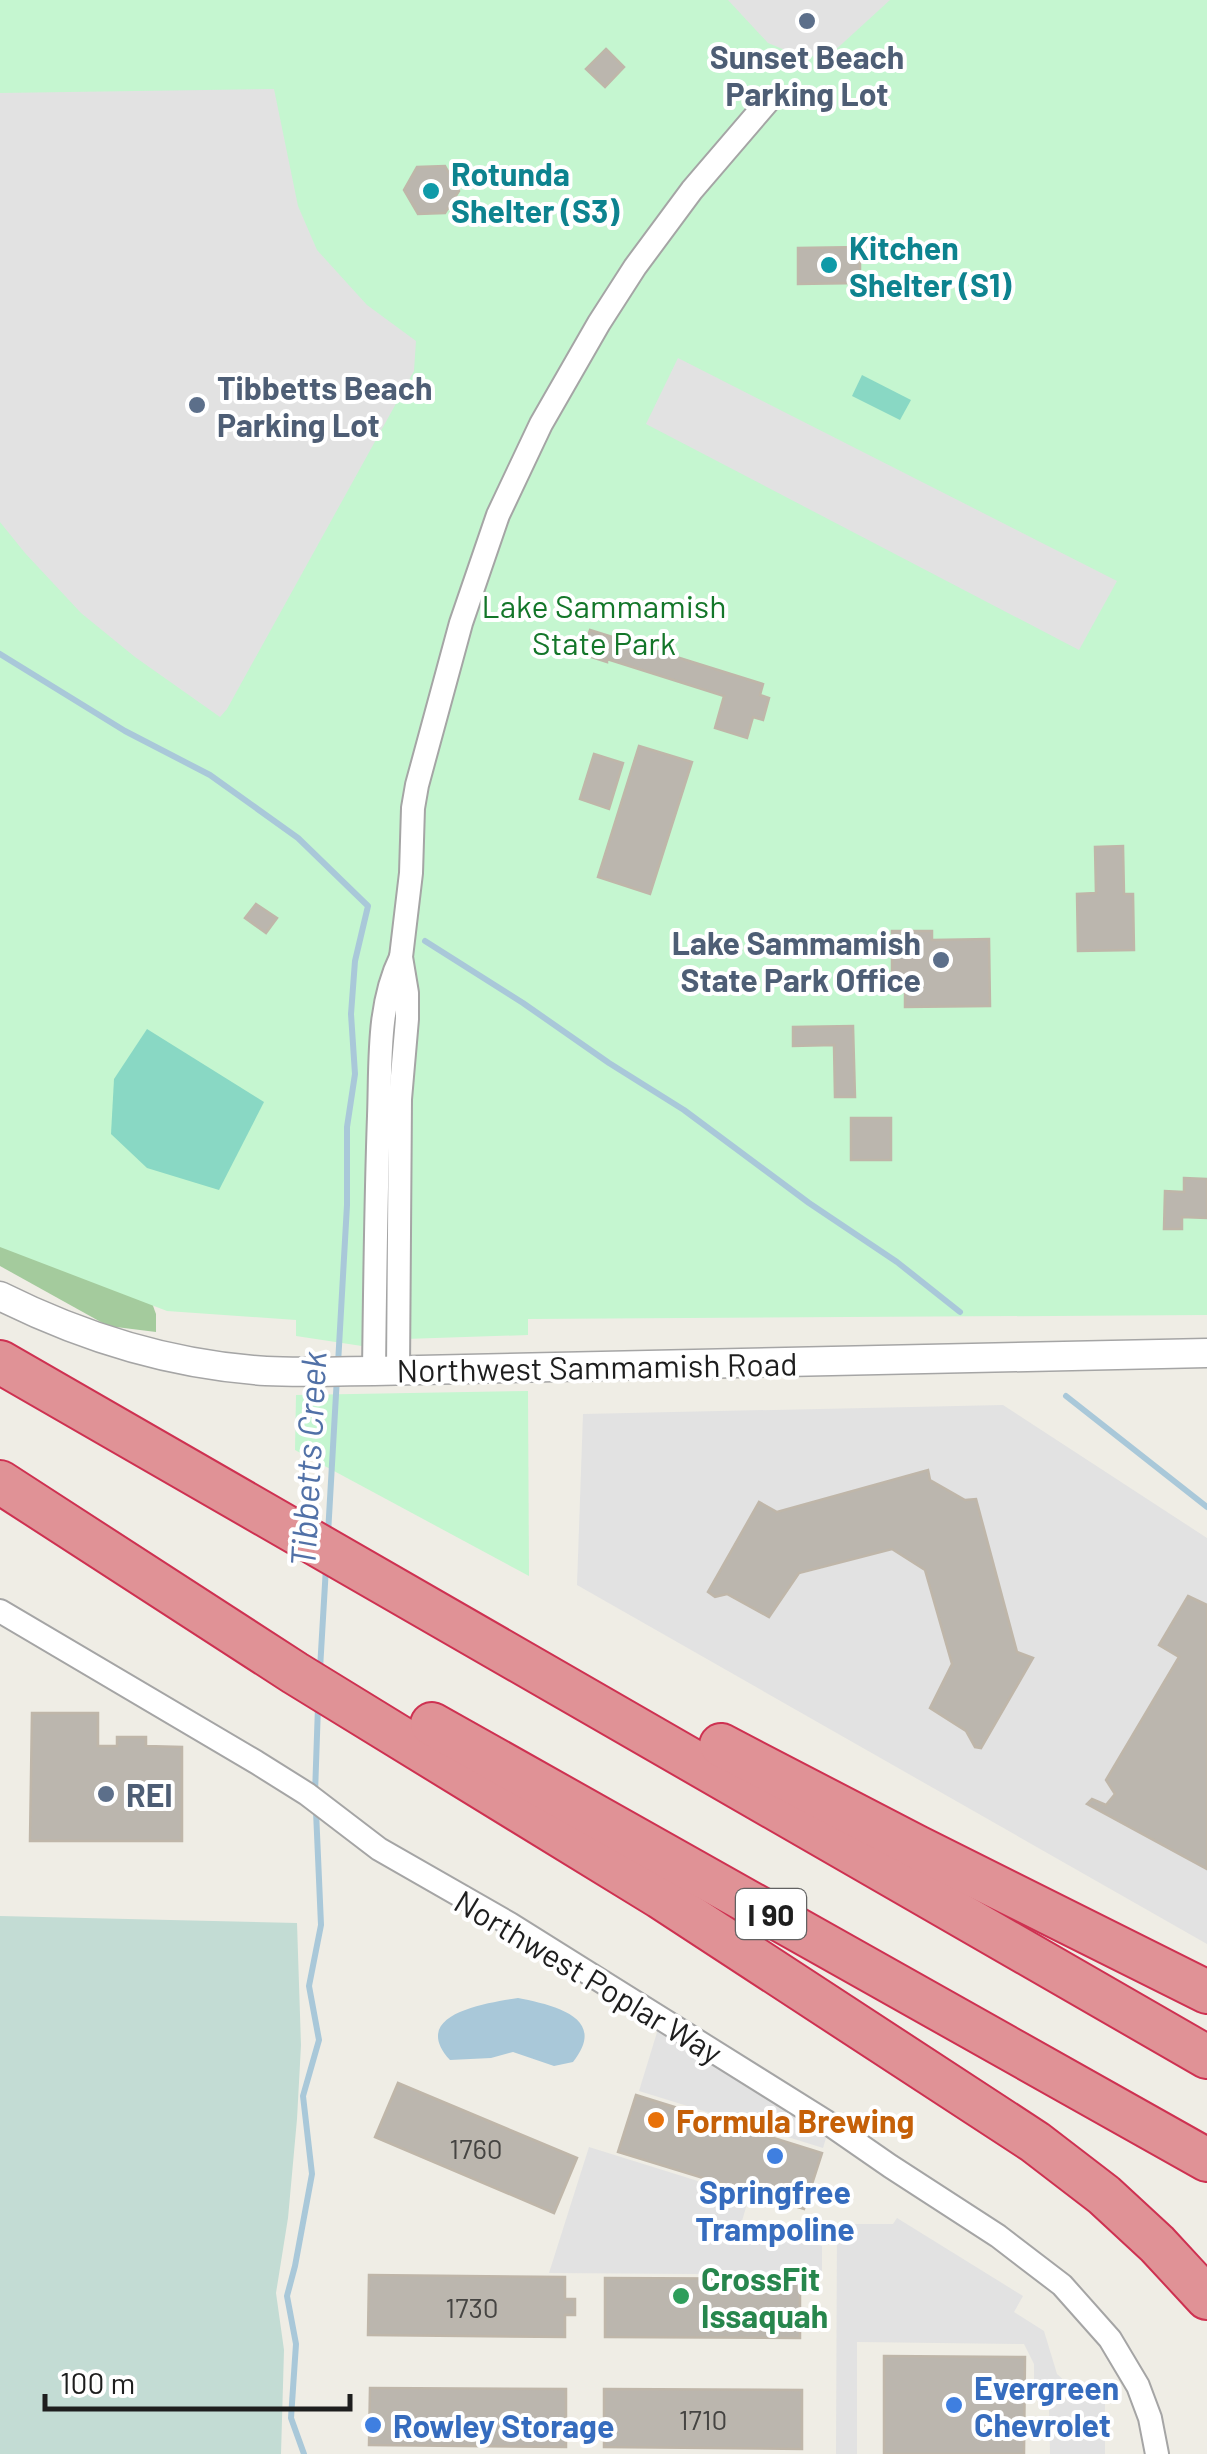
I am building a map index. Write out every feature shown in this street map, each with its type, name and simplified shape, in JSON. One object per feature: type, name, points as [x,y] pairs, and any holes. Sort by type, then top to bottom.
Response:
[{"type":"highway","points":[[0,1362],[1207,2057]]},
{"type":"highway","points":[[0,1481],[314,1671],[1035,2142],[1104,2195],[1207,2298]]},
{"type":"highway","points":[[340,1557],[627,1696],[916,1848],[1207,1992]]},
{"type":"highway","name":"I 90","points":[[314,1671],[1207,2160]]},
{"type":"highway","points":[[916,1848],[1207,2011]]},
{"type":"street","points":[[375,1370],[383,1015],[387,989],[400,957],[417,784],[461,623],[498,515],[541,424],[599,323],[692,190],[770,99]]},
{"type":"street","name":"Northwest Sammamish Road","points":[[0,1296],[95,1338],[166,1357],[239,1368],[315,1372],[1207,1353]]},
{"type":"street","name":"Northwest Poplar Way","points":[[0,1611],[307,1794],[379,1850],[510,1924],[825,2121],[998,2236],[1062,2285],[1110,2339],[1138,2386],[1157,2454]]},
{"type":"green space","name":"Lake Sammamish State Park","points":[[0,0],[1207,0],[1207,1315],[528,1319],[528,1335],[405,1339],[398,1347],[375,1348],[296,1336],[296,1320],[167,1311],[0,1247]]},
{"type":"green space","points":[[862,375],[911,400],[900,420],[852,396]]},
{"type":"green space","points":[[147,1029],[264,1102],[219,1190],[147,1168],[111,1134],[114,1079]]},
{"type":"green space","points":[[0,1202],[149,1295],[156,1314],[156,1332],[108,1326],[0,1266]]},
{"type":"green space","points":[[528,1391],[529,1576],[295,1450],[296,1395]]},
{"type":"shaded area","name":"Sunset Beach Parking Lot","points":[[728,0],[890,0],[820,64],[813,56],[802,57],[768,43]]},
{"type":"shaded area","name":"Tibbetts Beach Parking Lot","points":[[274,89],[298,206],[317,250],[367,305],[416,341],[414,371],[220,717],[81,613],[0,522],[0,93]]},
{"type":"shaded area","points":[[678,358],[1117,581],[1079,650],[646,424]]},
{"type":"shaded area","points":[[1003,1405],[1207,1538],[1207,1605],[1188,1596],[1159,1645],[1179,1657],[1106,1780],[1115,1794],[1106,1805],[1092,1799],[1087,1804],[1207,1869],[1207,1944],[577,1585],[583,1414]],"holes":[[[927,1471],[930,1480],[965,1500],[976,1500],[1017,1652],[966,1731],[930,1708],[952,1664],[925,1570],[892,1549],[715,1597],[708,1592],[759,1502],[777,1512]]]},
{"type":"shaded area","points":[[0,1916],[297,1923],[301,2045],[297,2119],[276,2293],[284,2350],[281,2454],[0,2454]]},
{"type":"shaded area","points":[[518,1998],[560,2009],[581,2024],[585,2034],[573,2062],[554,2066],[513,2052],[491,2058],[450,2060],[440,2044],[439,2032],[445,2021],[472,2008]]},
{"type":"shaded area","points":[[658,2029],[826,2138],[823,2148],[639,2091]]},
{"type":"shaded area","points":[[589,2147],[749,2197],[742,2221],[822,2246],[822,2275],[549,2273]]},
{"type":"shaded area","points":[[897,2218],[1023,2296],[1014,2312],[1044,2331],[1057,2374],[1087,2401],[1105,2402],[1105,2454],[1050,2454],[1049,2410],[1034,2392],[1034,2364],[1024,2344],[857,2342],[857,2454],[836,2454],[837,2224],[893,2224]]},
{"type":"building","points":[[606,49],[624,67],[605,87],[586,69]]},
{"type":"building","name":"Rotunda Shelter (S3)","points":[[445,166],[459,191],[445,213],[418,214],[404,190],[417,167]]},
{"type":"building","name":"Kitchen Shelter (S1)","points":[[860,247],[860,283],[798,284],[798,248]]},
{"type":"building","points":[[590,630],[763,684],[760,695],[769,698],[763,720],[753,717],[747,738],[715,728],[724,696],[582,654]]},
{"type":"building","points":[[639,746],[692,762],[650,894],[598,877]]},
{"type":"building","points":[[594,754],[623,763],[609,809],[580,799]]},
{"type":"building","points":[[1123,846],[1124,894],[1133,894],[1134,950],[1078,951],[1077,894],[1096,893],[1095,847]]},
{"type":"building","points":[[256,904],[277,918],[266,933],[245,918]]},
{"type":"building","name":"Lake Sammamish State Park Office","points":[[892,931],[932,931],[932,940],[989,939],[990,1006],[905,1007],[905,979],[892,980]]},
{"type":"building","points":[[853,1026],[855,1097],[835,1097],[834,1045],[793,1046],[793,1027]]},
{"type":"building","points":[[851,1118],[891,1118],[891,1160],[851,1160]]},
{"type":"building","points":[[1184,1178],[1207,1179],[1207,1218],[1182,1217],[1182,1229],[1164,1229],[1165,1191],[1184,1192]]},
{"type":"building","points":[[928,1470],[930,1480],[965,1500],[976,1499],[1017,1652],[1033,1658],[981,1748],[975,1747],[966,1731],[930,1708],[952,1664],[925,1570],[892,1549],[799,1573],[769,1617],[727,1594],[715,1597],[708,1592],[759,1502],[777,1512]]},
{"type":"building","points":[[1188,1596],[1207,1605],[1207,1869],[1087,1804],[1092,1799],[1106,1805],[1115,1794],[1106,1780],[1179,1657],[1159,1645]]},
{"type":"building","name":"REI","points":[[32,1713],[98,1713],[98,1746],[117,1746],[117,1737],[146,1737],[146,1746],[182,1747],[182,1841],[30,1841]]},
{"type":"building","points":[[398,2083],[577,2158],[554,2213],[375,2137]]},
{"type":"building","points":[[636,2095],[822,2153],[804,2209],[618,2152]]},
{"type":"building","points":[[369,2275],[565,2277],[565,2299],[575,2299],[575,2315],[565,2315],[565,2337],[368,2335]]},
{"type":"building","points":[[605,2278],[800,2279],[800,2338],[605,2337]]},
{"type":"building","name":"Evergreen Chevrolet","points":[[884,2356],[1025,2357],[1024,2454],[884,2454]]},
{"type":"building","points":[[370,2388],[566,2389],[566,2447],[369,2445]]},
{"type":"building","points":[[604,2389],[802,2390],[802,2449],[604,2447]]},
{"type":"waterway","name":"Tibbetts Creek","points":[[0,654],[125,731],[210,775],[298,838],[368,906],[355,961],[351,1014],[355,1074],[347,1127],[338,1364]]},
{"type":"waterway","points":[[425,941],[684,1110],[809,1203],[897,1262],[960,1312]]},
{"type":"waterway","name":"Tibbetts Creek","points":[[328,1534],[337,1377]]},
{"type":"waterway","points":[[1066,1396],[1207,1507]]},
{"type":"waterway","name":"Tibbetts Creek","points":[[320,1669],[326,1567]]},
{"type":"waterway","name":"Tibbetts Creek","points":[[315,1794],[318,1706]]},
{"type":"waterway","name":"Tibbetts Creek","points":[[304,2454],[291,2418],[296,2344],[287,2296],[312,2174],[303,2096],[319,2040],[309,1986],[321,1925],[316,1811]]},
{"type":"place","name":"Sunset Beach Parking Lot","points":[[807,21]]},
{"type":"place","name":"Rotunda Shelter (S3)","points":[[431,191]]},
{"type":"place","name":"Kitchen Shelter (S1)","points":[[829,265]]},
{"type":"place","name":"Tibbetts Beach Parking Lot","points":[[197,405]]},
{"type":"place","name":"Lake Sammamish State Park Office","points":[[941,960]]},
{"type":"place","name":"REI","points":[[106,1794]]},
{"type":"place","name":"Formula Brewing","points":[[656,2120]]},
{"type":"place","name":"Springfree Trampoline","points":[[775,2156]]},
{"type":"place","name":"CrossFit Issaquah","points":[[681,2296]]},
{"type":"place","name":"Evergreen Chevrolet","points":[[954,2405]]},
{"type":"place","name":"Rowley Storage","points":[[373,2425]]}]
